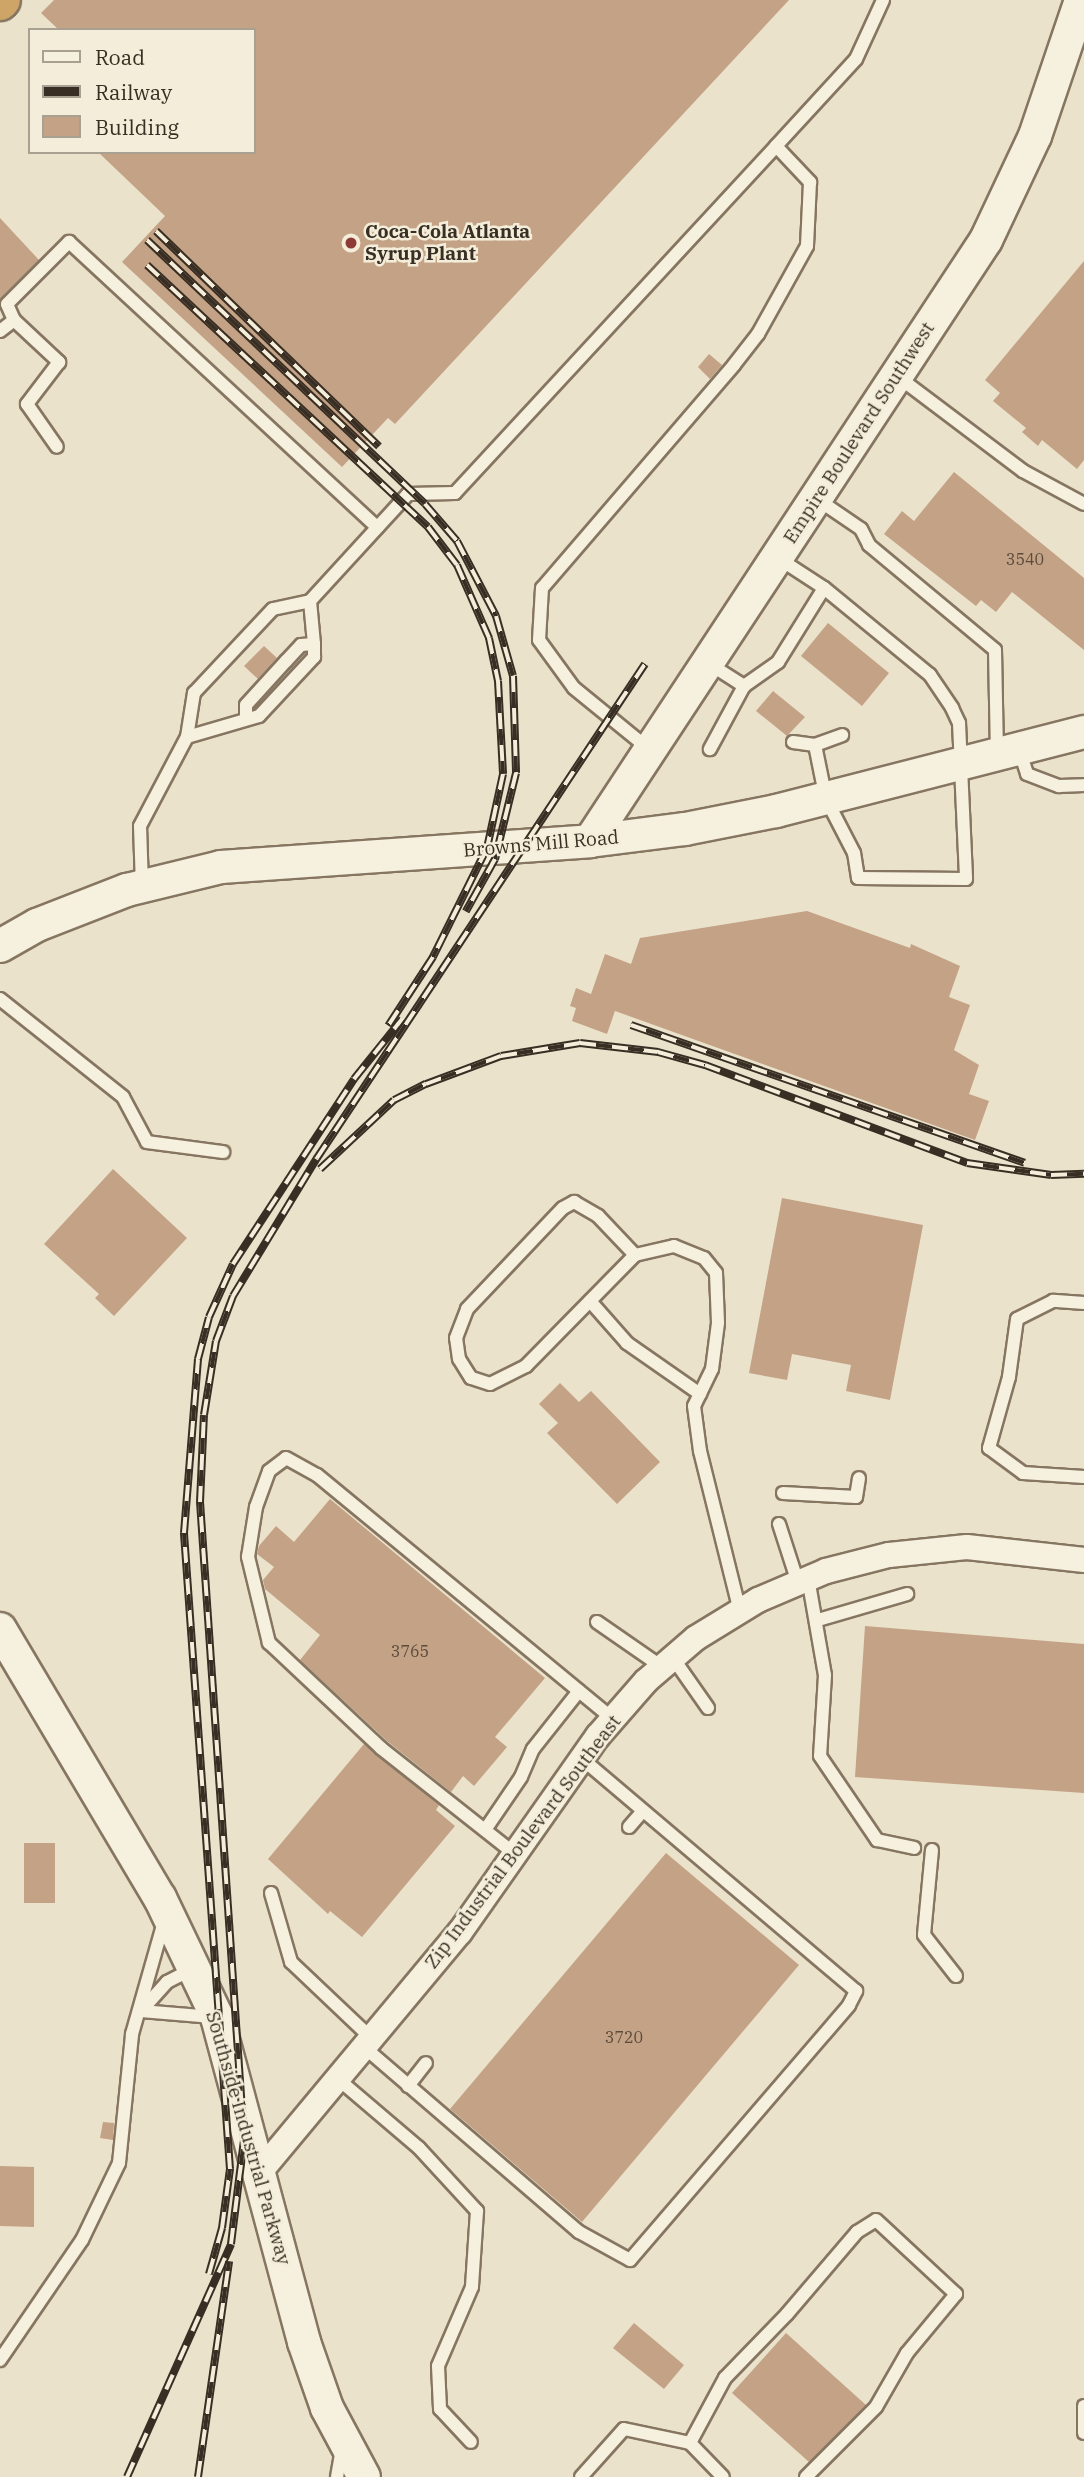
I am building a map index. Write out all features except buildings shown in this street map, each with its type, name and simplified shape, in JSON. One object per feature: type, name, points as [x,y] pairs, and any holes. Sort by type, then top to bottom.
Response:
[{"type":"street","name":"Empire Boulevard Southwest","points":[[590,841],[986,240],[1035,136],[1081,0]]},
{"type":"street","name":"Browns Mill Road","points":[[0,946],[37,925],[142,886],[221,867],[590,841],[685,829],[826,799],[1084,732]]},
{"type":"street","name":"Zip Industrial Boulevard Southeast","points":[[259,2173],[460,1932],[613,1719],[667,1663],[740,1611],[803,1581],[888,1555],[967,1547],[1084,1560]]},
{"type":"street","name":"Southside Industrial Parkway","points":[[0,1629],[167,1911],[217,2017],[304,2342],[344,2440],[363,2477]]},
{"type":"lane","points":[[142,886],[139,826],[187,737],[194,693],[273,609],[310,601],[408,494],[455,493],[856,59],[883,0]]},
{"type":"lane","points":[[650,750],[574,688],[539,640],[542,588],[734,365],[758,334],[807,246],[810,182],[776,145]]},
{"type":"lane","points":[[57,447],[27,404],[59,362],[14,320],[7,304],[69,242],[377,527]]},
{"type":"lane","points":[[0,331],[14,320]]},
{"type":"lane","points":[[896,376],[1023,471],[1084,504]]},
{"type":"lane","points":[[816,498],[861,529],[869,545],[995,650],[1008,752],[1027,774],[1059,786],[1084,785]]},
{"type":"lane","points":[[777,557],[824,588],[930,675],[959,723],[966,879],[858,878],[854,853],[826,799],[816,745]]},
{"type":"lane","points":[[710,749],[744,686],[778,662],[824,588]]},
{"type":"lane","points":[[187,737],[246,717],[259,716],[314,657],[310,601]]},
{"type":"lane","points":[[708,663],[744,686]]},
{"type":"lane","points":[[793,742],[816,745],[842,734]]},
{"type":"lane","points":[[0,999],[124,1097],[147,1142],[223,1152]]},
{"type":"lane","points":[[635,1255],[586,1205],[574,1202],[564,1208],[467,1308],[456,1338],[459,1359],[471,1378],[490,1384],[502,1380],[526,1366],[635,1255],[683,1248],[704,1258],[716,1273],[718,1323],[712,1369],[694,1406],[700,1451],[740,1611]]},
{"type":"lane","points":[[590,1301],[627,1343],[700,1394]]},
{"type":"lane","points":[[1084,1303],[1054,1301],[1017,1318],[1009,1377],[989,1448],[1023,1473],[1084,1477]]},
{"type":"lane","points":[[515,1854],[415,1776],[269,1643],[248,1557],[256,1507],[269,1471],[280,1459],[292,1459],[317,1475],[613,1719]]},
{"type":"lane","points":[[783,1493],[856,1497],[859,1478]]},
{"type":"lane","points":[[779,1524],[818,1620],[825,1675],[820,1756],[877,1840],[914,1848]]},
{"type":"lane","points":[[818,1620],[907,1594]]},
{"type":"lane","points":[[597,1622],[667,1663],[708,1708]]},
{"type":"lane","points":[[485,1830],[521,1777],[533,1749],[579,1691]]},
{"type":"lane","points":[[271,1893],[291,1962],[408,2086],[579,2232],[630,2260],[849,2005],[856,1991],[582,1759]]},
{"type":"lane","points":[[629,1827],[643,1811]]},
{"type":"lane","points":[[932,1850],[924,1935],[956,1976]]},
{"type":"lane","points":[[0,2360],[82,2240],[119,2163],[132,2034],[141,2011],[167,1911]]},
{"type":"lane","points":[[141,2011],[167,1982],[194,1968]]},
{"type":"lane","points":[[141,2011],[217,2017]]},
{"type":"lane","points":[[408,2086],[426,2063]]},
{"type":"lane","points":[[338,2079],[419,2148],[477,2211],[472,2287],[438,2366],[440,2409],[471,2442]]},
{"type":"lane","points":[[690,2443],[724,2378],[788,2314],[857,2232],[876,2220],[956,2294],[907,2353],[876,2407],[806,2477]]},
{"type":"lane","points":[[1084,2406],[1084,2433]]},
{"type":"lane","points":[[581,2477],[624,2429],[690,2443],[723,2477]]},
{"type":"lane","points":[[337,2477],[344,2440]]},
{"type":"railway","points":[[156,231],[379,446]]},
{"type":"railway","points":[[147,240],[425,504],[457,541],[496,616],[513,676],[516,773],[495,859],[466,911]]},
{"type":"railway","points":[[147,265],[428,527],[457,565],[489,638],[498,681],[503,774],[487,848],[433,957],[388,1026]]},
{"type":"railway","points":[[127,2477],[231,2244],[244,2139],[200,1502],[204,1415],[216,1341],[233,1296],[317,1158],[645,664]]},
{"type":"railway","points":[[209,2274],[222,2228],[230,2169],[184,1533],[198,1359],[209,1317],[233,1264],[354,1079],[402,1019]]},
{"type":"railway","points":[[631,1025],[1025,1163]]},
{"type":"railway","points":[[320,1169],[394,1100],[426,1084],[501,1056],[580,1043],[658,1052],[705,1065],[967,1163],[1051,1175],[1084,1174]]},
{"type":"railway","points":[[198,2477],[229,2261]]},
{"type":"place","name":"Coca-Cola Atlanta Syrup Plant","points":[[351,243]]}]
